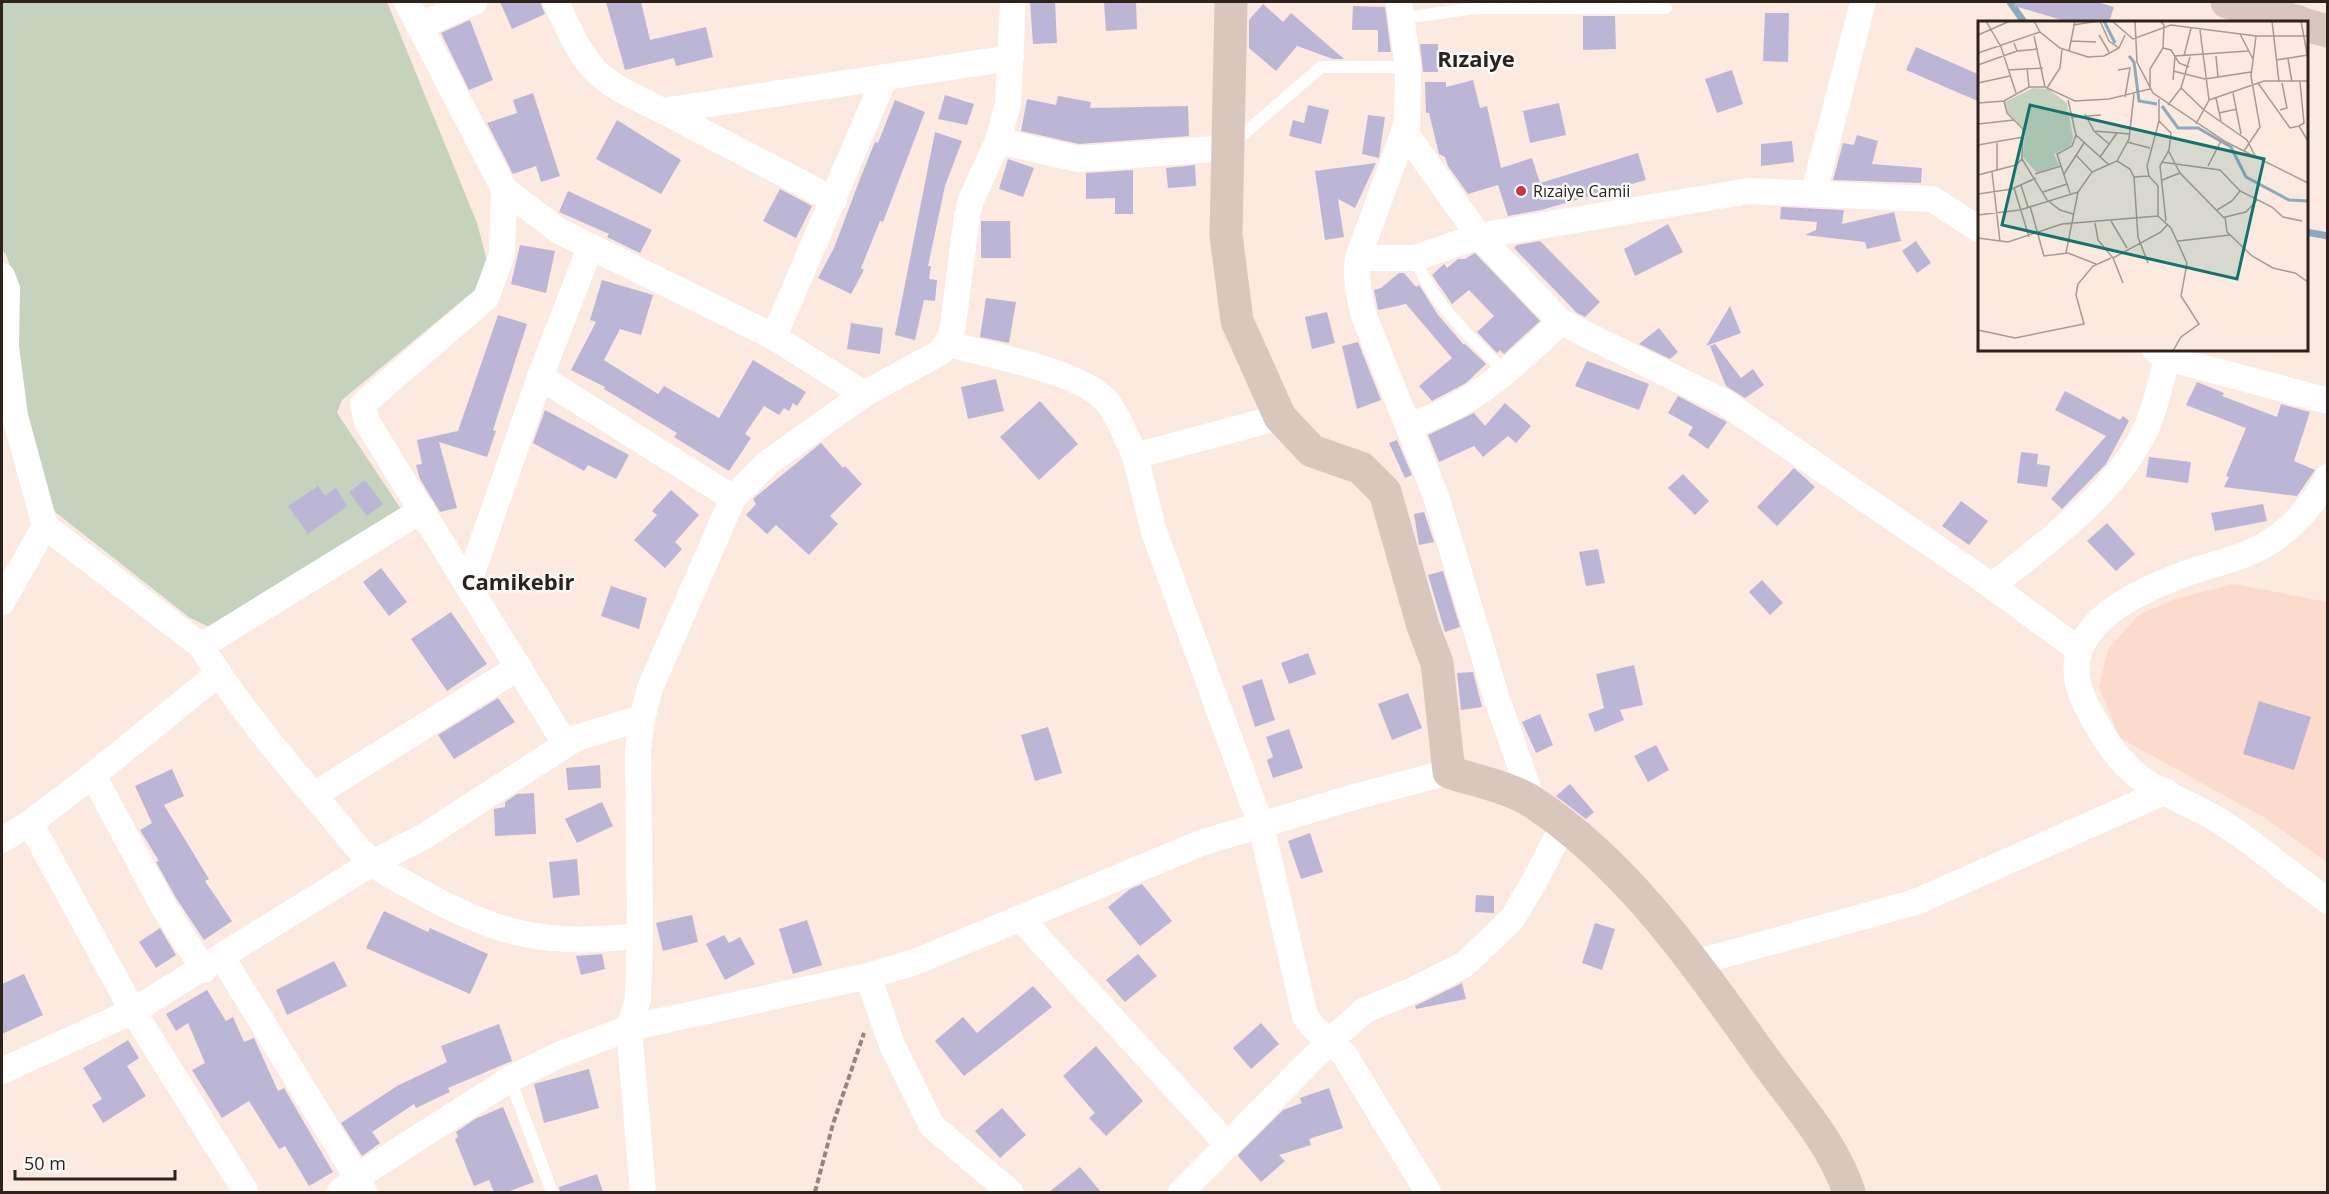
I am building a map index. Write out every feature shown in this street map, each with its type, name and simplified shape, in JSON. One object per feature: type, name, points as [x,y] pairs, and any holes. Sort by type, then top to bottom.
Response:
[{"type":"street","points":[[407,2],[504,189],[559,231],[774,337],[864,394]]},
{"type":"street","points":[[419,26],[474,2]]},
{"type":"street","points":[[556,2],[575,44],[587,63],[615,88],[834,200]]},
{"type":"street","points":[[644,1192],[629,1028],[638,999],[640,935],[638,751],[642,718],[650,688],[733,498],[769,462],[864,394],[931,358],[947,344],[952,325],[971,200],[998,141],[1008,104],[1013,2]]},
{"type":"street","points":[[1231,2],[1226,235],[1237,321],[1280,417],[1312,451],[1361,468],[1385,492],[1423,626],[1437,663],[1449,772]]},
{"type":"street","points":[[1814,192],[1863,2]]},
{"type":"street","points":[[2241,4],[2296,21]]},
{"type":"street","points":[[1401,10],[1408,67],[1407,124],[1358,258],[1356,272],[1364,316],[1410,425],[1436,496],[1496,696],[1533,802]]},
{"type":"street","points":[[2308,25],[2328,31]]},
{"type":"street","points":[[663,111],[1011,58]]},
{"type":"street","points":[[774,337],[885,77]]},
{"type":"street","points":[[1404,131],[1479,236],[1561,322],[1724,402],[1992,586],[2079,650]]},
{"type":"street","points":[[998,141],[1078,159],[1228,148]]},
{"type":"street","points":[[504,189],[502,254],[486,298],[363,404],[367,422],[566,745]]},
{"type":"street","points":[[1358,258],[1415,258],[1479,236],[1749,191],[1814,192],[1932,200],[1978,229]]},
{"type":"street","points":[[468,584],[540,377],[590,248]]},
{"type":"street","points":[[2,276],[7,289],[4,323],[15,416],[45,525],[201,646],[218,674],[314,795],[372,863],[442,904],[508,931],[539,938],[571,941],[640,935]]},
{"type":"street","points":[[1410,425],[1431,419],[1467,402],[1561,322]]},
{"type":"street","points":[[947,344],[1066,376],[1087,385],[1107,402],[1116,414],[1135,456],[1154,532],[1261,825],[1305,1016],[1314,1028],[1344,1054],[1428,1192]]},
{"type":"street","points":[[1992,586],[2085,510],[2112,478],[2151,417],[2161,354],[2328,401]]},
{"type":"street","points":[[540,377],[733,498]]},
{"type":"street","points":[[1135,456],[1280,417]]},
{"type":"street","points":[[2328,477],[2316,500],[2272,541],[2238,558],[2187,573],[2152,588],[2113,609],[2084,637],[2076,658],[2077,685],[2112,749],[2135,774],[2218,820],[2328,901]]},
{"type":"street","points":[[201,646],[422,510]]},
{"type":"street","points":[[2,602],[45,525]]},
{"type":"street","points":[[314,795],[519,668]]},
{"type":"street","points":[[2,840],[30,823],[93,775],[218,674]]},
{"type":"street","points":[[2,1071],[133,1011],[372,863],[423,837],[576,738],[642,718]]},
{"type":"street","points":[[93,775],[163,906],[213,963],[354,1188],[510,1079],[561,1054],[629,1028],[872,987],[915,962],[1201,843],[1449,772],[1533,802],[1600,856],[1658,917],[1694,963],[1829,1148],[1849,1192]]},
{"type":"street","points":[[1694,963],[1916,902],[2166,791]]},
{"type":"street","points":[[30,823],[133,1011],[246,1192]]},
{"type":"street","points":[[1181,1192],[1330,1040],[1365,1010],[1409,992],[1464,965],[1512,919],[1563,826]]},
{"type":"street","points":[[1020,918],[1228,1145]]},
{"type":"street","points":[[872,987],[892,1045],[932,1126],[1010,1192]]},
{"type":"lane","points":[[1401,10],[1666,8]]},
{"type":"lane","points":[[1228,148],[1321,67],[1408,67]]},
{"type":"lane","points":[[1415,258],[1428,286],[1443,309],[1505,372]]},
{"type":"lane","points":[[510,1079],[552,1192]]},
{"type":"path","points":[[816,1192],[872,987]]},
{"type":"shaded area","points":[[2234,584],[2327,602],[2327,862],[2265,818],[2120,738],[2099,688],[2108,649],[2139,615],[2175,599]]},
{"type":"green space","points":[[2,2],[387,2],[477,223],[487,261],[475,290],[342,400],[337,413],[401,509],[216,630],[190,618],[50,508],[15,392],[19,293],[6,254],[2,251]]},
{"type":"building","points":[[500,2],[540,2],[545,14],[512,29]]},
{"type":"building","points":[[606,2],[641,2],[650,40],[706,27],[713,57],[676,66],[674,58],[625,70]]},
{"type":"building","points":[[1030,2],[1055,2],[1057,43],[1033,44]]},
{"type":"building","points":[[1104,2],[1136,2],[1137,29],[1106,31]]},
{"type":"building","points":[[2015,2],[2097,2],[2114,7],[2109,21],[2066,21],[2014,6]]},
{"type":"building","points":[[1263,4],[1283,22],[1291,13],[1344,59],[1333,59],[1297,46],[1276,71],[1249,48],[1249,20]]},
{"type":"building","points":[[1353,6],[1385,7],[1391,52],[1378,52],[1378,30],[1352,30]]},
{"type":"building","points":[[1765,13],[1789,13],[1788,62],[1763,61]]},
{"type":"building","points":[[1583,16],[1615,16],[1616,49],[1583,50]]},
{"type":"building","points":[[470,20],[493,80],[469,90],[441,33]]},
{"type":"building","points":[[1420,44],[1438,44],[1438,72],[1423,72]]},
{"type":"building","points":[[1916,47],[1978,74],[1978,101],[1906,70]]},
{"type":"building","points":[[1732,70],[1743,104],[1717,113],[1705,79]]},
{"type":"building","points":[[1473,80],[1480,108],[1487,106],[1501,168],[1532,158],[1540,183],[1638,153],[1646,180],[1541,210],[1508,216],[1498,185],[1468,194],[1448,166],[1445,157],[1439,154],[1429,113],[1426,113],[1425,82],[1446,82],[1446,87]]},
{"type":"building","points":[[533,93],[560,176],[541,182],[536,166],[513,174],[487,123],[517,113],[513,100]]},
{"type":"building","points":[[945,95],[974,104],[967,125],[938,119]]},
{"type":"building","points":[[1058,96],[1091,102],[1090,108],[1188,106],[1189,136],[1079,144],[1021,131],[1027,99],[1056,105]]},
{"type":"building","points":[[895,100],[925,112],[883,222],[880,221],[861,268],[864,270],[851,294],[818,278],[834,248],[875,142],[878,143]]},
{"type":"building","points":[[1559,103],[1566,135],[1530,143],[1523,111]]},
{"type":"building","points":[[1308,105],[1329,110],[1321,144],[1289,136],[1293,120],[1304,123]]},
{"type":"building","points":[[1368,115],[1385,117],[1379,158],[1362,154]]},
{"type":"building","points":[[617,120],[681,160],[661,194],[596,159]]},
{"type":"building","points":[[935,132],[962,141],[945,186],[928,266],[931,266],[929,279],[937,280],[935,301],[924,300],[915,340],[895,335]]},
{"type":"building","points":[[1857,135],[1878,141],[1872,164],[1922,168],[1921,183],[1833,180],[1843,143],[1854,145]]},
{"type":"building","points":[[1792,141],[1794,162],[1761,166],[1761,144]]},
{"type":"building","points":[[1008,159],[1034,168],[1023,197],[999,189]]},
{"type":"building","points":[[1376,163],[1355,208],[1338,199],[1344,237],[1325,240],[1315,171]]},
{"type":"building","points":[[1195,165],[1196,186],[1168,188],[1166,168]]},
{"type":"building","points":[[1133,170],[1133,214],[1115,214],[1115,198],[1086,199],[1086,173]]},
{"type":"building","points":[[780,189],[812,206],[796,238],[763,221]]},
{"type":"building","points":[[568,191],[652,230],[640,253],[607,237],[609,234],[559,212]]},
{"type":"building","points":[[1781,207],[1844,210],[1842,224],[1894,212],[1901,241],[1867,249],[1865,242],[1805,235],[1816,230],[1817,222],[1780,219]]},
{"type":"building","points":[[981,221],[1010,221],[1011,258],[981,258]]},
{"type":"building","points":[[1668,224],[1683,252],[1635,276],[1624,249]]},
{"type":"building","points":[[1540,241],[1600,302],[1585,317],[1577,313],[1514,248],[1517,245]]},
{"type":"building","points":[[1916,241],[1931,263],[1917,273],[1902,251]]},
{"type":"building","points":[[520,245],[555,251],[546,293],[511,284]]},
{"type":"building","points":[[1475,253],[1540,321],[1504,354],[1500,350],[1497,353],[1477,332],[1494,316],[1469,290],[1452,304],[1432,275],[1444,264],[1447,268],[1458,259],[1465,259]]},
{"type":"building","points":[[1399,273],[1404,273],[1416,287],[1419,285],[1438,315],[1464,345],[1486,364],[1466,383],[1432,401],[1419,386],[1452,358],[1406,304],[1378,310],[1374,290],[1381,288]]},
{"type":"building","points":[[602,280],[653,295],[641,335],[620,329],[604,360],[658,394],[664,386],[719,418],[753,360],[806,392],[797,406],[793,403],[789,411],[784,408],[779,415],[764,406],[745,434],[751,438],[729,471],[674,437],[677,433],[604,389],[605,387],[571,370],[596,322],[590,320]]},
{"type":"building","points":[[986,298],[1016,302],[1009,343],[980,337]]},
{"type":"building","points":[[1730,306],[1741,333],[1706,346]]},
{"type":"building","points":[[1327,312],[1335,343],[1312,349],[1305,317]]},
{"type":"building","points":[[498,315],[527,324],[493,430],[496,431],[487,457],[439,442],[457,508],[440,512],[420,479],[416,465],[422,464],[417,440],[458,431]]},
{"type":"building","points":[[851,323],[883,328],[880,354],[847,349]]},
{"type":"building","points":[[1659,328],[1678,352],[1670,359],[1639,344]]},
{"type":"building","points":[[1358,342],[1381,400],[1357,409],[1342,346]]},
{"type":"building","points":[[1715,344],[1741,378],[1753,369],[1764,385],[1745,398],[1726,386],[1710,346]]},
{"type":"building","points":[[1587,361],[1649,384],[1639,410],[1575,386]]},
{"type":"building","points":[[996,379],[1004,411],[968,419],[961,387]]},
{"type":"building","points":[[2197,382],[2224,393],[2222,396],[2277,417],[2281,404],[2310,412],[2294,461],[2315,470],[2297,496],[2224,487],[2229,477],[2226,476],[2246,428],[2186,405]]},
{"type":"building","points":[[2065,391],[2120,420],[2123,416],[2129,421],[2106,464],[2062,509],[2051,499],[2106,436],[2055,410]]},
{"type":"building","points":[[1678,396],[1727,422],[1708,449],[1688,435],[1693,427],[1668,413]]},
{"type":"building","points":[[1040,401],[1078,444],[1039,480],[1000,437]]},
{"type":"building","points":[[1505,403],[1531,426],[1516,443],[1508,436],[1483,457],[1474,446],[1439,462],[1428,435],[1474,413],[1485,426]]},
{"type":"building","points":[[545,410],[629,455],[616,479],[588,465],[584,471],[533,443]]},
{"type":"building","points":[[1397,440],[1412,475],[1405,478],[1389,443]]},
{"type":"building","points":[[821,443],[843,468],[845,466],[862,484],[830,516],[838,524],[809,555],[776,525],[767,534],[746,515],[756,504],[753,499]]},
{"type":"building","points":[[2021,452],[2038,454],[2037,464],[2050,466],[2047,487],[2017,483]]},
{"type":"building","points":[[2149,457],[2191,462],[2188,483],[2146,477]]},
{"type":"building","points":[[1794,468],[1815,487],[1777,526],[1757,507]]},
{"type":"building","points":[[1683,474],[1709,501],[1695,515],[1668,488]]},
{"type":"building","points":[[365,480],[383,504],[367,516],[349,492]]},
{"type":"building","points":[[318,486],[325,496],[336,488],[347,506],[308,534],[288,506]]},
{"type":"building","points":[[671,490],[699,515],[675,542],[682,549],[665,568],[634,540],[657,515],[652,511]]},
{"type":"building","points":[[1961,501],[1988,521],[1969,545],[1942,526]]},
{"type":"building","points":[[2263,504],[2267,521],[2215,531],[2211,513]]},
{"type":"building","points":[[1424,512],[1434,542],[1419,545],[1414,514]]},
{"type":"building","points":[[2107,523],[2135,554],[2116,571],[2087,541]]},
{"type":"building","points":[[1598,549],[1605,583],[1586,586],[1579,552]]},
{"type":"building","points":[[381,568],[407,602],[389,616],[363,582]]},
{"type":"building","points":[[1443,571],[1460,627],[1445,632],[1428,575]]},
{"type":"building","points":[[1762,580],[1783,603],[1770,615],[1749,592]]},
{"type":"building","points":[[611,586],[647,598],[639,629],[601,616]]},
{"type":"building","points":[[451,612],[487,664],[447,691],[411,639]]},
{"type":"building","points":[[1308,653],[1316,674],[1289,684],[1281,663]]},
{"type":"building","points":[[1634,665],[1643,705],[1620,710],[1624,720],[1595,732],[1588,714],[1604,708],[1596,674]]},
{"type":"building","points":[[1473,672],[1482,707],[1461,710],[1457,673]]},
{"type":"building","points":[[1262,679],[1275,720],[1255,727],[1242,686]]},
{"type":"building","points":[[1408,693],[1422,728],[1392,740],[1378,704]]},
{"type":"building","points":[[498,698],[515,722],[454,759],[438,735]]},
{"type":"building","points":[[2259,701],[2311,717],[2294,770],[2243,754]]},
{"type":"building","points":[[1540,714],[1553,745],[1536,753],[1522,722]]},
{"type":"building","points":[[1048,727],[1062,773],[1035,781],[1021,735]]},
{"type":"building","points":[[1289,729],[1303,768],[1273,778],[1267,760],[1273,757],[1266,737]]},
{"type":"building","points":[[1656,745],[1669,770],[1648,782],[1634,756]]},
{"type":"building","points":[[600,765],[601,788],[568,790],[566,768]]},
{"type":"building","points":[[172,769],[184,796],[164,805],[209,879],[205,881],[232,921],[204,940],[176,898],[156,862],[159,861],[140,830],[152,823],[135,786]]},
{"type":"building","points":[[1570,784],[1594,812],[1586,819],[1556,796]]},
{"type":"building","points":[[534,793],[536,834],[495,836],[494,809],[505,807],[505,802],[517,794]]},
{"type":"building","points":[[602,802],[613,826],[577,843],[565,819]]},
{"type":"building","points":[[1310,833],[1323,872],[1301,879],[1288,841]]},
{"type":"building","points":[[577,859],[580,895],[553,898],[549,862]]},
{"type":"building","points":[[1142,884],[1172,921],[1140,946],[1108,907],[1130,889]]},
{"type":"building","points":[[1476,895],[1494,896],[1494,913],[1475,912]]},
{"type":"building","points":[[384,911],[428,932],[430,928],[488,954],[470,994],[366,948]]},
{"type":"building","points":[[692,915],[698,942],[663,951],[656,923]]},
{"type":"building","points":[[807,920],[822,965],[793,974],[779,929]]},
{"type":"building","points":[[1595,923],[1615,929],[1602,970],[1582,963]]},
{"type":"building","points":[[160,928],[176,955],[156,968],[139,942]]},
{"type":"building","points":[[724,935],[729,943],[740,937],[755,964],[725,980],[706,944]]},
{"type":"building","points":[[602,954],[605,969],[581,975],[576,956]]},
{"type":"building","points":[[1138,954],[1157,976],[1125,1002],[1106,980]]},
{"type":"building","points":[[334,961],[347,986],[287,1015],[276,990]]},
{"type":"building","points":[[24,974],[43,1015],[2,1034],[2,984]]},
{"type":"building","points":[[1462,983],[1466,999],[1416,1009],[1415,1006]]},
{"type":"building","points":[[1033,986],[1052,1007],[964,1076],[935,1041],[963,1017],[977,1033]]},
{"type":"building","points":[[207,990],[226,1021],[233,1017],[244,1042],[254,1038],[278,1091],[284,1088],[333,1172],[309,1186],[285,1146],[279,1149],[249,1101],[222,1118],[192,1070],[205,1063],[188,1023],[176,1031],[166,1014]]},
{"type":"building","points":[[1261,1023],[1279,1044],[1251,1069],[1233,1048]]},
{"type":"building","points":[[499,1024],[512,1061],[448,1088],[450,1092],[416,1108],[414,1104],[372,1132],[380,1143],[362,1156],[341,1123],[397,1086],[447,1062],[441,1046]]},
{"type":"building","points":[[128,1040],[139,1058],[127,1066],[146,1096],[103,1123],[92,1105],[102,1099],[83,1068]]},
{"type":"building","points":[[1096,1046],[1143,1101],[1106,1136],[1089,1118],[1095,1113],[1063,1076]]},
{"type":"building","points":[[589,1069],[599,1108],[544,1123],[534,1084]]},
{"type":"building","points":[[1329,1088],[1343,1128],[1309,1139],[1311,1145],[1279,1155],[1285,1161],[1261,1182],[1238,1156],[1239,1154],[1283,1110],[1302,1103],[1300,1098]]},
{"type":"building","points":[[503,1107],[534,1182],[507,1192],[494,1192],[489,1180],[474,1186],[455,1139],[458,1137],[456,1132],[475,1119]]},
{"type":"building","points":[[1002,1108],[1026,1135],[1000,1158],[975,1131]]},
{"type":"building","points":[[1080,1167],[1101,1192],[1049,1192]]},
{"type":"building","points":[[597,1174],[603,1192],[560,1192],[559,1187]]},
{"type":"waterway","points":[[2010,2],[2023,21]]},
{"type":"waterway","points":[[2308,232],[2328,236]]},
{"type":"place","name":"Rızaiye Camii","points":[[1521,191]]},
{"type":"district","name":"Rızaiye","points":[[1476,59]]},
{"type":"district","name":"Camikebir","points":[[518,582]]}]
